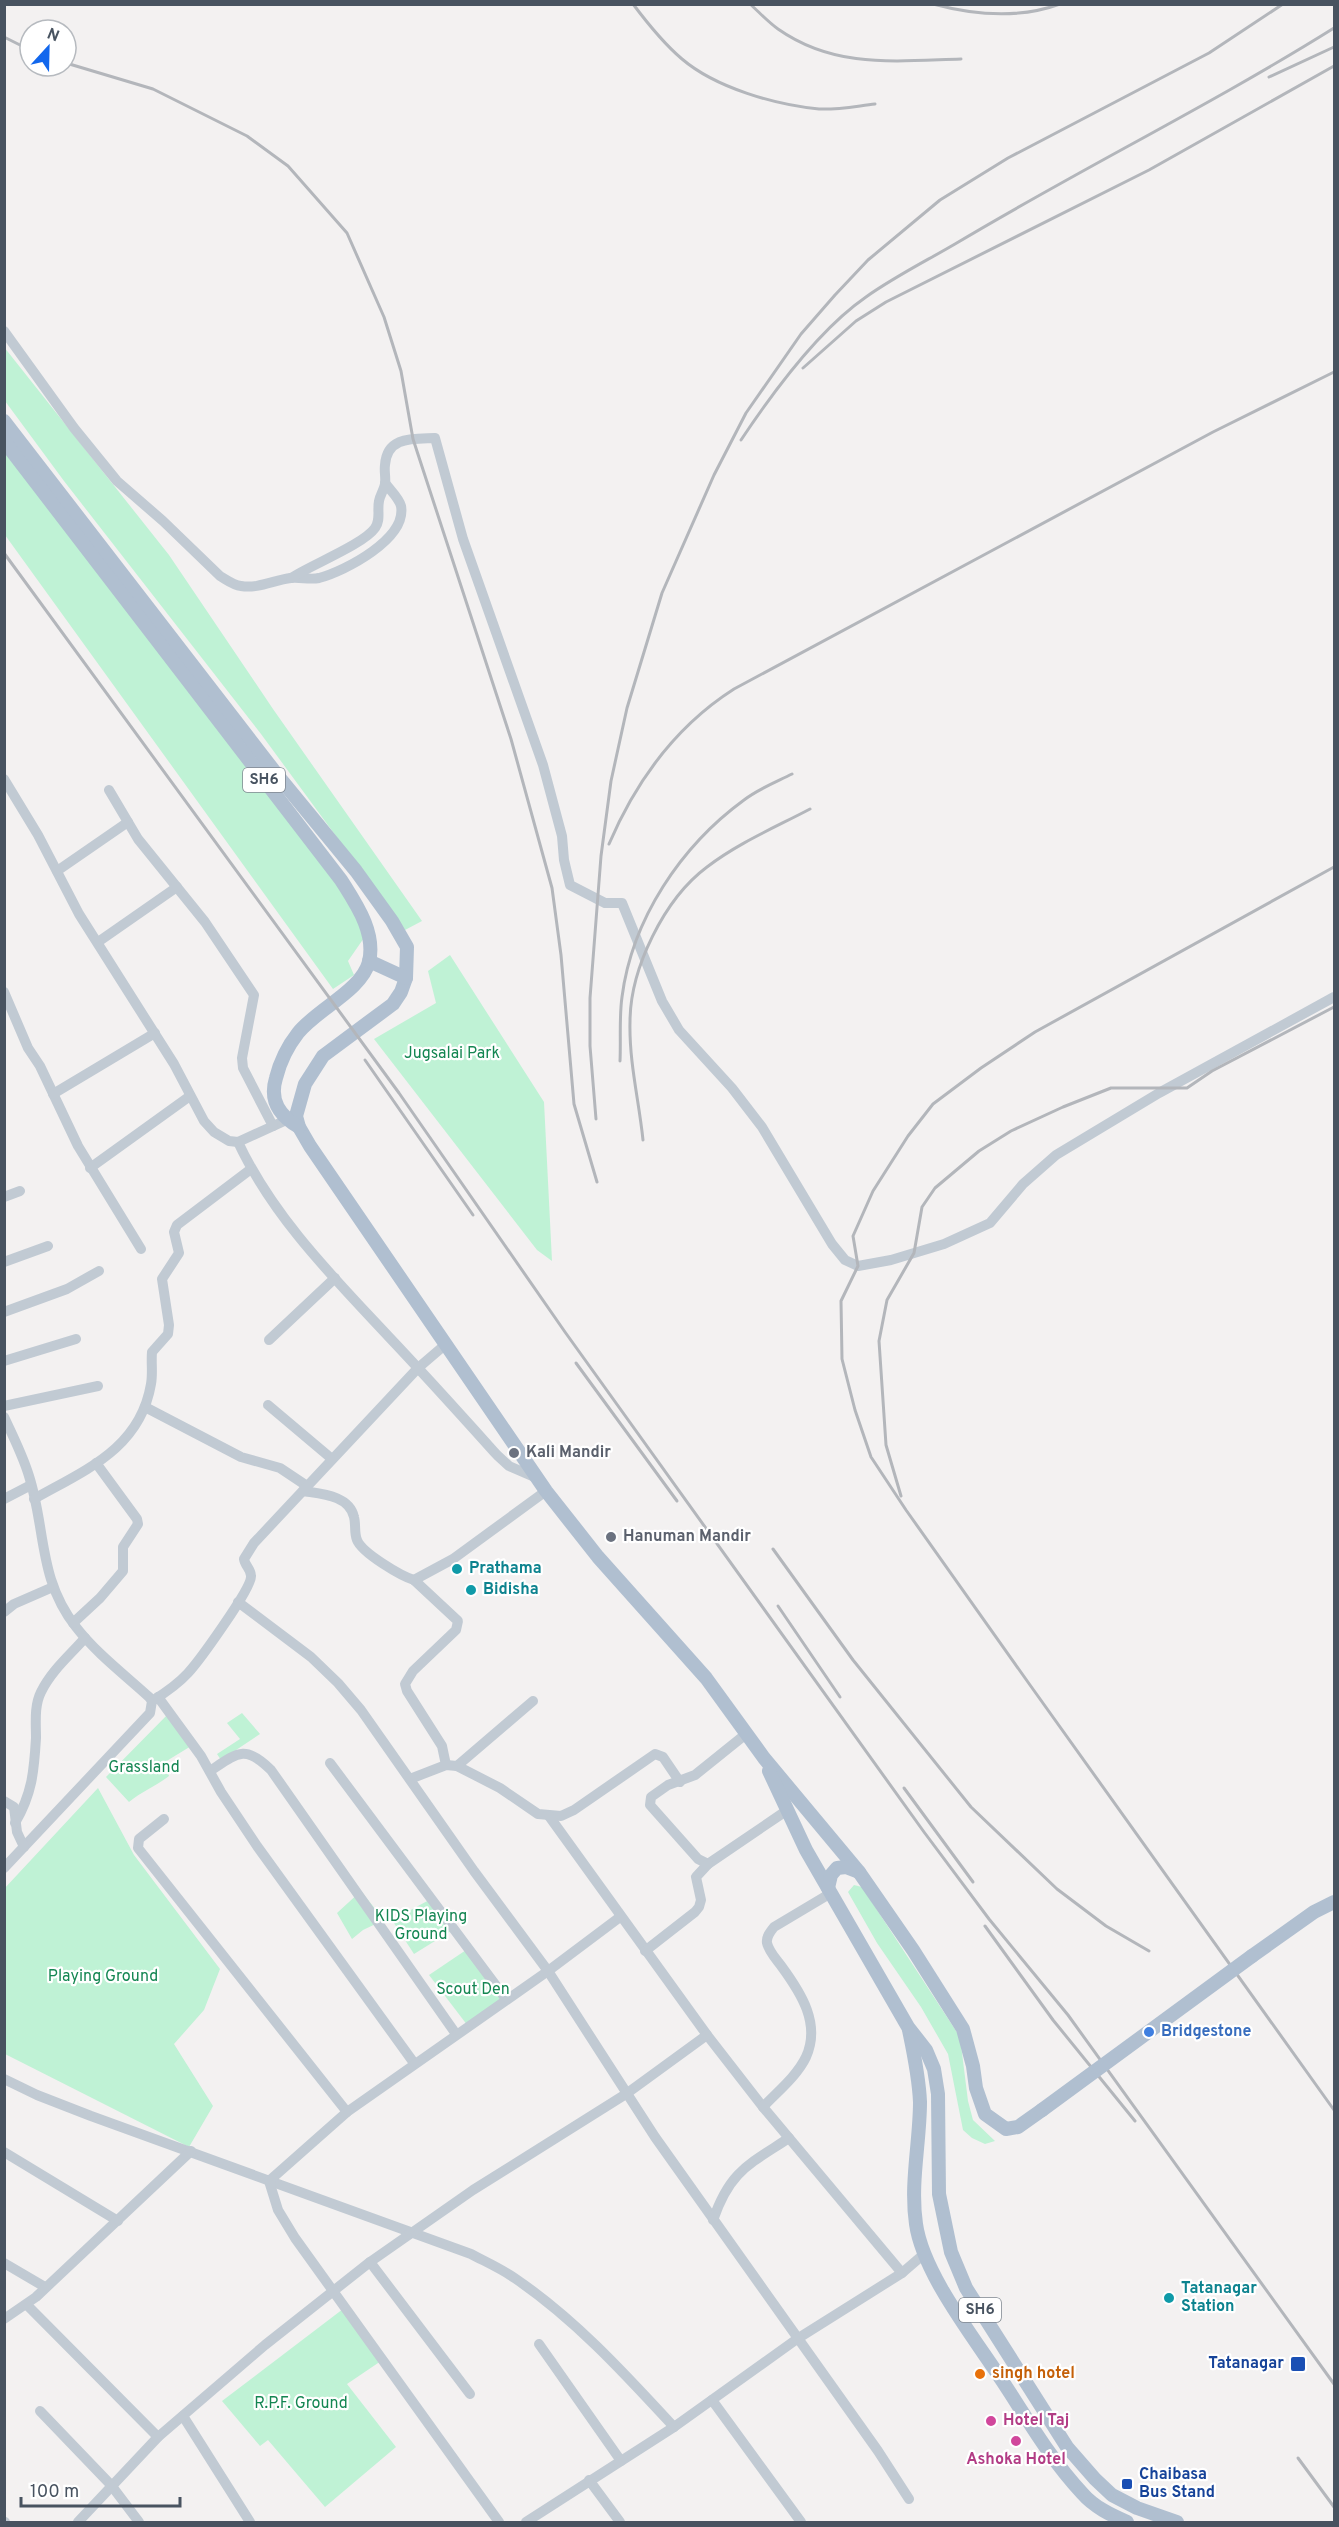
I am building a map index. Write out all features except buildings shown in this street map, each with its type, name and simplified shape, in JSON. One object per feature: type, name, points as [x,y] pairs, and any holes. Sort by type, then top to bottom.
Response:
[{"type":"main road","name":"SH6","points":[[4,421],[278,776],[379,902],[407,947],[406,978],[393,1004],[331,1050],[318,1063],[305,1084],[288,1122]]},
{"type":"main road","name":"SH6","points":[[4,441],[341,880],[357,906],[367,930],[369,962],[363,974],[355,984],[299,1032],[286,1051],[274,1084],[273,1097],[288,1122],[446,1344],[542,1485],[598,1557],[706,1678],[764,1758],[786,1811],[829,1891],[908,2027],[926,2050],[934,2069],[938,2094],[939,2194],[951,2252],[966,2288],[1067,2447],[1095,2479],[1112,2495],[1137,2508],[1177,2523]]},
{"type":"main road","points":[[369,962],[406,978]]},
{"type":"main road","points":[[764,1758],[859,1872],[913,1950],[963,2029],[973,2066],[976,2088],[985,2114],[1006,2129],[1018,2127],[1289,1928],[1335,1902]]},
{"type":"main road","points":[[829,1891],[831,1875],[837,1868],[846,1867],[859,1872]]},
{"type":"main road","name":"SH6","points":[[908,2027],[919,2081],[920,2104],[914,2196],[916,2225],[924,2254],[943,2291],[1059,2467],[1083,2496],[1104,2511],[1127,2523]]},
{"type":"street","points":[[4,331],[74,428],[117,481],[164,520],[220,576],[241,586],[255,587],[291,578],[318,578],[338,571],[390,538],[396,528],[401,507],[385,483]]},
{"type":"street","points":[[291,578],[359,541],[374,530],[378,523],[378,503],[385,483],[387,453],[396,443],[403,439],[435,438],[463,539],[543,765],[562,836],[564,860],[570,885],[604,903],[622,903],[662,1001],[680,1030],[732,1088],[762,1127],[832,1244],[845,1260],[858,1266],[891,1260],[944,1244],[990,1223],[1023,1184],[1056,1155],[1159,1092],[1335,998]]},
{"type":"street","points":[[4,779],[79,914],[155,1034],[204,1121],[214,1132],[230,1141],[238,1142],[288,1122],[243,1068],[242,1058],[255,994],[205,922],[138,839],[109,790]]},
{"type":"street","points":[[57,871],[128,822]]},
{"type":"street","points":[[98,942],[177,887]]},
{"type":"street","points":[[4,992],[28,1048],[40,1066],[90,1168],[141,1250]]},
{"type":"street","points":[[53,1094],[155,1034]]},
{"type":"street","points":[[90,1168],[190,1096]]},
{"type":"street","points":[[238,1142],[251,1169],[274,1205],[334,1278],[509,1466],[542,1485],[453,1559],[414,1580]]},
{"type":"street","points":[[34,1499],[96,1463],[124,1442],[135,1427],[152,1383],[152,1352],[168,1334],[169,1325],[162,1279],[179,1253],[174,1232],[177,1225],[251,1169]]},
{"type":"street","points":[[4,1197],[20,1191]]},
{"type":"street","points":[[4,1262],[48,1246]]},
{"type":"street","points":[[4,1312],[66,1289],[99,1271]]},
{"type":"street","points":[[268,1340],[334,1278]]},
{"type":"street","points":[[4,1361],[76,1339]]},
{"type":"street","points":[[4,1868],[150,1713],[155,1699],[189,1672],[249,1585],[251,1576],[244,1559],[247,1553],[418,1368],[446,1344]]},
{"type":"street","points":[[4,1406],[98,1386]]},
{"type":"street","points":[[268,1405],[332,1459]]},
{"type":"street","points":[[144,1407],[242,1457],[280,1468],[305,1488],[343,1500],[351,1508],[357,1541],[364,1550],[414,1580],[458,1621],[456,1630],[413,1671],[405,1684],[407,1692],[442,1746],[452,1766],[500,1788],[538,1814],[549,1816],[561,1816],[574,1810],[655,1754],[663,1757],[680,1782]]},
{"type":"street","points":[[4,1417],[31,1485],[52,1587],[73,1623],[85,1638],[155,1699],[210,1771],[220,1792],[257,1846],[414,2063]]},
{"type":"street","points":[[73,1623],[100,1598],[123,1571],[123,1547],[138,1524],[137,1519],[96,1463]]},
{"type":"street","points":[[4,1498],[31,1485]]},
{"type":"street","points":[[4,1612],[14,1604],[52,1587]]},
{"type":"street","points":[[238,1602],[311,1657],[361,1710],[474,1871],[548,1971],[626,2094],[878,2451],[909,2499]]},
{"type":"street","points":[[15,1823],[26,1805],[33,1782],[37,1707],[40,1694],[56,1669],[85,1638]]},
{"type":"street","points":[[410,1779],[452,1766],[533,1701]]},
{"type":"street","points":[[708,1864],[698,1859],[650,1805],[651,1797],[668,1785],[695,1775],[746,1734]]},
{"type":"street","points":[[210,1771],[236,1754],[247,1752],[259,1757],[271,1770],[456,2034]]},
{"type":"street","points":[[330,1763],[506,1999]]},
{"type":"street","points":[[4,1801],[14,1807],[15,1823],[24,1847]]},
{"type":"street","points":[[645,1951],[699,1907],[701,1900],[696,1876],[699,1870],[786,1811]]},
{"type":"street","points":[[549,1816],[707,2035],[763,2107],[903,2273]]},
{"type":"street","points":[[164,1819],[139,1839],[138,1848],[347,2112]]},
{"type":"street","points":[[763,2107],[805,2058],[810,2042],[811,2023],[806,2005],[766,1941],[774,1927],[829,1891]]},
{"type":"street","points":[[269,2181],[347,2112],[548,1971],[620,1917]]},
{"type":"street","points":[[78,2523],[158,2437],[265,2345],[370,2262],[509,2167],[626,2094],[707,2035]]},
{"type":"street","points":[[4,2079],[48,2099],[471,2254],[514,2277],[557,2309],[605,2354],[674,2427]]},
{"type":"street","points":[[713,2220],[724,2191],[731,2180],[789,2138]]},
{"type":"street","points":[[5,2318],[27,2305],[191,2151]]},
{"type":"street","points":[[4,2152],[118,2221]]},
{"type":"street","points":[[269,2181],[278,2210],[499,2523]]},
{"type":"street","points":[[526,2523],[674,2427],[797,2339],[903,2273],[924,2254]]},
{"type":"street","points":[[370,2262],[470,2394]]},
{"type":"street","points":[[4,2263],[45,2287]]},
{"type":"street","points":[[27,2305],[158,2437]]},
{"type":"street","points":[[539,2344],[621,2461]]},
{"type":"street","points":[[712,2400],[801,2523]]},
{"type":"street","points":[[40,2411],[111,2485],[139,2523]]},
{"type":"street","points":[[183,2416],[250,2523]]},
{"type":"street","points":[[589,2480],[620,2523]]},
{"type":"green space","points":[[4,347],[169,555],[273,709],[422,921],[405,930],[261,734],[64,481],[5,401]]},
{"type":"green space","points":[[4,447],[344,893],[366,935],[348,961],[354,975],[333,989],[5,535]]},
{"type":"green space","name":"Jugsalai Park","points":[[450,955],[544,1102],[552,1261],[537,1250],[374,1039],[436,1003],[428,971]]},
{"type":"green space","name":"Grassland","points":[[172,1710],[196,1743],[165,1762],[169,1776],[129,1802],[106,1777]]},
{"type":"green space","points":[[242,1713],[260,1734],[221,1760],[217,1754],[240,1739],[227,1723]]},
{"type":"green space","name":"Playing Ground","points":[[98,1788],[134,1855],[220,1969],[204,2010],[174,2044],[213,2106],[189,2147],[5,2054],[4,1889]]},
{"type":"green space","points":[[854,1885],[862,1887],[960,2037],[968,2101],[973,2120],[995,2141],[985,2144],[972,2138],[963,2130],[948,2054],[921,2007],[877,1943],[848,1892]]},
{"type":"green space","points":[[361,1891],[384,1920],[363,1930],[352,1939],[337,1913]]},
{"type":"green space","name":"KIDS Playing Ground","points":[[431,1899],[451,1931],[414,1954],[392,1920]]},
{"type":"green space","name":"Scout Den","points":[[472,1946],[512,2001],[471,2030],[429,1975]]},
{"type":"green space","name":"R.P.F. Ground","points":[[343,2309],[381,2361],[347,2384],[396,2447],[325,2507],[268,2440],[260,2446],[222,2401]]},
{"type":"railway","points":[[633,4],[656,33],[682,59],[729,87],[784,104],[819,109],[875,104]]},
{"type":"railway","points":[[750,4],[778,29],[800,42],[844,57],[890,61],[961,59]]},
{"type":"railway","points":[[933,4],[964,11],[996,14],[1029,12],[1060,4]]},
{"type":"railway","points":[[596,1119],[590,1046],[590,998],[601,856],[611,781],[627,708],[662,593],[714,475],[746,413],[801,334],[835,295],[868,260],[940,200],[1008,158],[1209,53],[1283,4]]},
{"type":"railway","points":[[741,440],[782,382],[814,344],[866,297],[1002,216],[1240,84],[1334,28]]},
{"type":"railway","points":[[4,37],[18,44]]},
{"type":"railway","points":[[1269,77],[1334,47]]},
{"type":"railway","points":[[803,368],[856,321],[886,302],[1149,170],[1334,66]]},
{"type":"railway","points":[[78,67],[153,89],[247,136],[288,166],[347,233],[384,317],[401,371],[413,439],[511,739],[552,888],[561,955],[574,1104],[597,1182]]},
{"type":"railway","points":[[609,844],[632,798],[660,757],[694,720],[734,689],[1213,432],[1334,372]]},
{"type":"railway","points":[[4,553],[399,1093],[565,1332],[924,1832],[989,1919],[1068,2015],[1334,2384]]},
{"type":"railway","points":[[620,1061],[621,1005],[628,968],[636,940],[663,886],[680,862],[721,818],[755,792],[792,774]]},
{"type":"railway","points":[[643,1140],[633,1067],[630,1022],[636,980],[652,937],[677,897],[707,867],[744,843],[810,809]]},
{"type":"railway","points":[[1334,867],[1035,1032],[933,1104],[908,1136],[873,1191],[853,1236],[858,1266],[841,1301],[842,1359],[855,1410],[871,1457],[1030,1685],[1334,2110]]},
{"type":"railway","points":[[901,1496],[886,1445],[879,1341],[887,1300],[914,1253],[922,1207],[935,1188],[979,1151],[1011,1131],[1063,1107],[1111,1088],[1187,1088],[1212,1071],[1334,1007]]},
{"type":"railway","points":[[365,1060],[473,1215]]},
{"type":"railway","points":[[576,1363],[677,1501]]},
{"type":"railway","points":[[773,1549],[853,1660],[971,1807],[1057,1889],[1106,1926],[1149,1951]]},
{"type":"railway","points":[[778,1606],[840,1697]]},
{"type":"railway","points":[[904,1788],[973,1882]]},
{"type":"railway","points":[[985,1926],[1053,2020],[1135,2121]]},
{"type":"railway","points":[[1298,2458],[1334,2507]]},
{"type":"place","name":"Kali Mandir","points":[[514,1453]]},
{"type":"place","name":"Hanuman Mandir","points":[[611,1537]]},
{"type":"place","name":"Prathama","points":[[457,1569]]},
{"type":"place","name":"Bidisha","points":[[471,1590]]},
{"type":"place","name":"Bridgestone","points":[[1149,2032]]},
{"type":"place","name":"Tatanagar Station","points":[[1169,2298]]},
{"type":"place","name":"Tatanagar","points":[[1298,2364]]},
{"type":"place","name":"singh hotel","points":[[980,2374]]},
{"type":"place","name":"Hotel Taj","points":[[991,2421]]},
{"type":"place","name":"Ashoka Hotel","points":[[1016,2441]]},
{"type":"place","name":"Chaibasa Bus Stand","points":[[1127,2484]]}]
